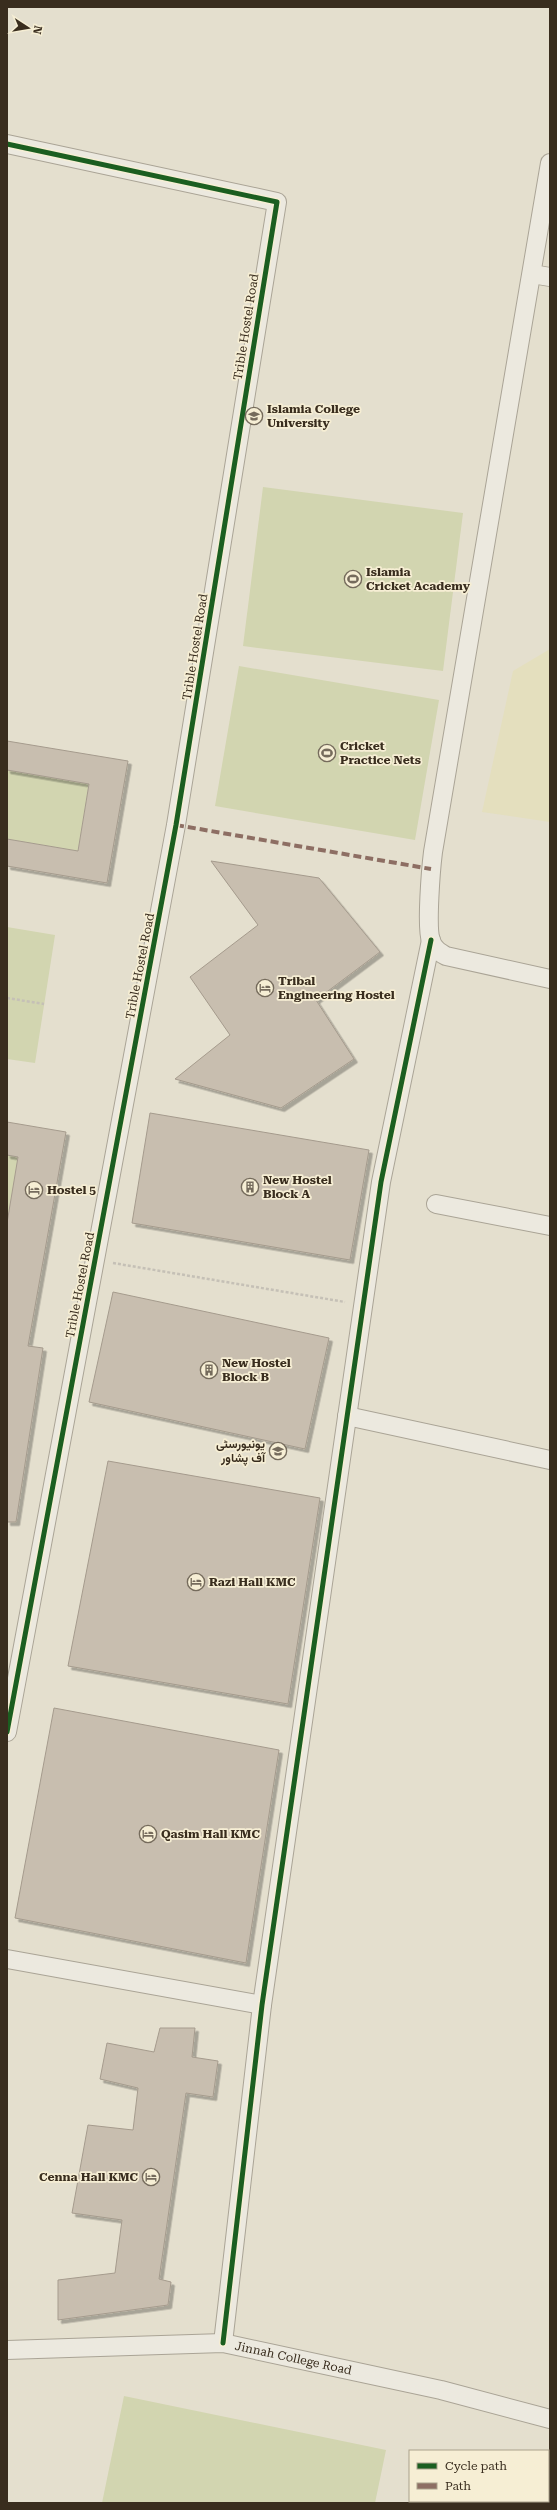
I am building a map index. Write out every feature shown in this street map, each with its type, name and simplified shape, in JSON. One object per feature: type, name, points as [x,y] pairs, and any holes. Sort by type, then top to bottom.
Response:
[{"type":"street","name":"Trible Hostel Road","points":[[7,144],[276,202],[176,824],[7,1732]]},
{"type":"street","points":[[223,2343],[262,2005],[381,1182],[431,940],[431,869],[550,163]]},
{"type":"street","points":[[532,274],[550,277]]},
{"type":"street","points":[[431,940],[436,950],[446,956],[550,979]]},
{"type":"street","points":[[436,1204],[550,1226]]},
{"type":"street","points":[[347,1416],[550,1460]]},
{"type":"street","points":[[7,1959],[262,2005]]},
{"type":"street","name":"Jinnah College Road","points":[[7,2350],[223,2343],[441,2390],[550,2419]]},
{"type":"path","points":[[7,998],[44,1004]]},
{"type":"path","points":[[95,1260],[363,1306]]},
{"type":"shaded area","points":[[550,649],[550,822],[482,812],[513,671]]},
{"type":"green space","name":"Islamia Cricket Academy","points":[[263,487],[463,513],[443,671],[243,646]]},
{"type":"green space","name":"Cricket Practice Nets","points":[[239,666],[439,700],[415,840],[215,806]]},
{"type":"green space","points":[[7,770],[89,784],[78,851],[7,839]]},
{"type":"green space","points":[[7,927],[55,935],[35,1063],[7,1059]]},
{"type":"green space","points":[[7,1155],[18,1157],[7,1223]]},
{"type":"green space","points":[[124,2396],[386,2450],[375,2503],[102,2503]]},
{"type":"building","points":[[7,741],[128,761],[107,883],[7,866],[7,839],[78,851],[89,784],[7,770]]},
{"type":"building","name":"Tribal Engineering Hostel","points":[[211,861],[319,878],[380,952],[316,1000],[354,1059],[281,1108],[175,1079],[230,1035],[190,977],[258,925]]},
{"type":"building","name":"New Hostel Block A","points":[[150,1113],[369,1150],[350,1260],[132,1223]]},
{"type":"building","name":"Hostel 5","points":[[7,1122],[66,1132],[28,1346],[43,1348],[16,1522],[7,1522],[7,1223],[18,1157],[7,1155]]},
{"type":"building","name":"New Hostel Block B","points":[[113,1292],[329,1338],[305,1449],[89,1402]]},
{"type":"building","name":"Razi Hall KMC","points":[[108,1461],[320,1498],[288,1704],[68,1666]]},
{"type":"building","name":"Qasim Hall KMC","points":[[54,1708],[279,1750],[246,1963],[15,1918]]},
{"type":"building","name":"Cenna Hall KMC","points":[[160,2028],[195,2028],[192,2057],[218,2061],[213,2097],[186,2093],[159,2279],[171,2282],[168,2305],[58,2320],[58,2280],[115,2273],[122,2220],[72,2213],[88,2125],[133,2130],[138,2088],[100,2079],[107,2043],[154,2052]]},
{"type":"marked path","points":[[176,825],[431,869]]},
{"type":"cycle path","points":[[7,144],[277,202],[176,825],[7,1732]]},
{"type":"cycle path","points":[[223,2343],[262,2005],[381,1182],[431,940]]},
{"type":"place","name":"Islamia College University","points":[[254,416]]},
{"type":"place","name":"Islamia Cricket Academy","points":[[353,579]]},
{"type":"place","name":"Cricket Practice Nets","points":[[327,753]]},
{"type":"place","name":"Tribal Engineering Hostel","points":[[265,988]]},
{"type":"place","name":"New Hostel Block A","points":[[250,1187]]},
{"type":"place","name":"Hostel 5","points":[[34,1190]]},
{"type":"place","name":"New Hostel Block B","points":[[209,1370]]},
{"type":"place","name":"یونیورسٹی آف پشاور","points":[[278,1451]]},
{"type":"place","name":"Razi Hall KMC","points":[[196,1582]]},
{"type":"place","name":"Qasim Hall KMC","points":[[148,1834]]},
{"type":"place","name":"Cenna Hall KMC","points":[[151,2177]]}]
